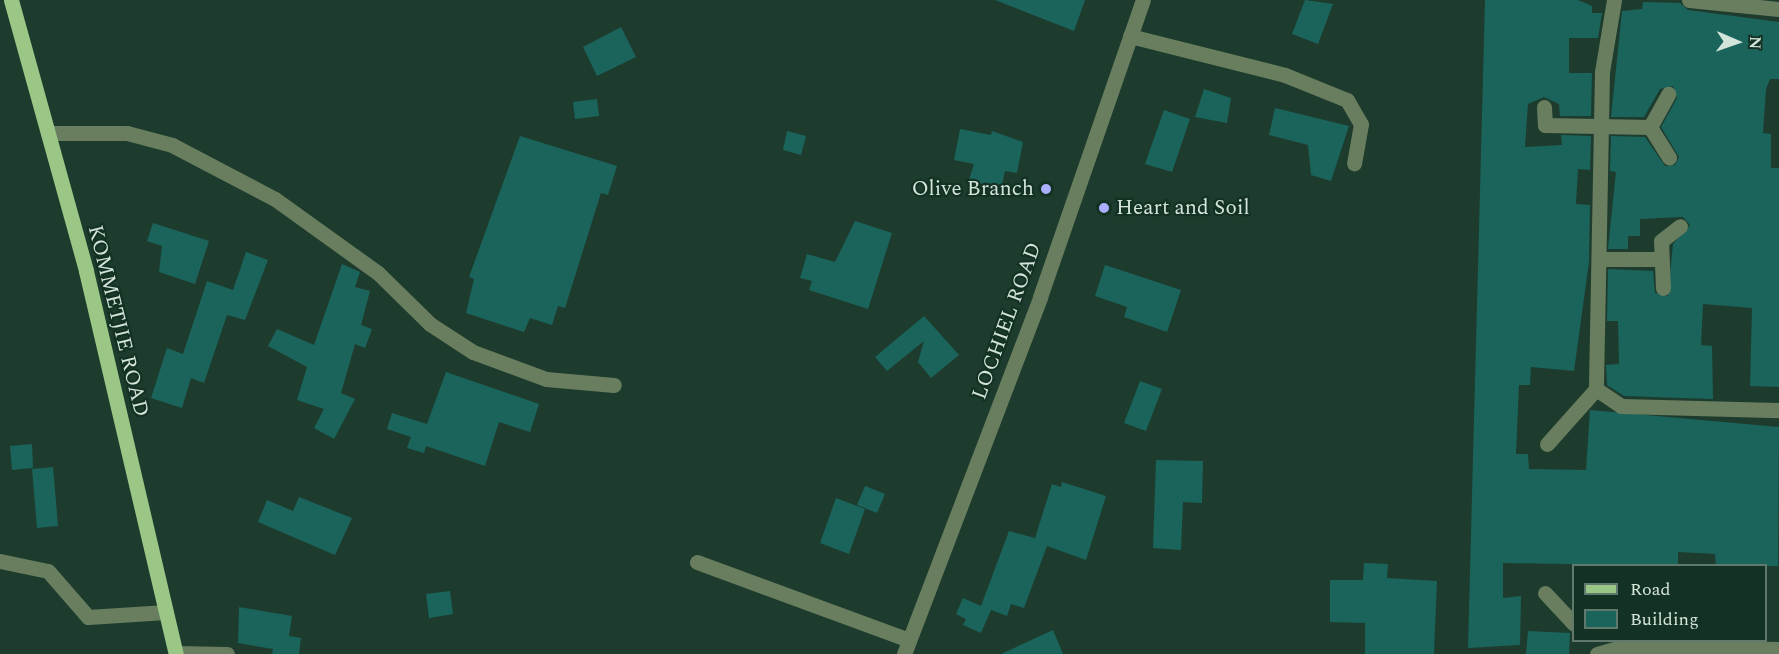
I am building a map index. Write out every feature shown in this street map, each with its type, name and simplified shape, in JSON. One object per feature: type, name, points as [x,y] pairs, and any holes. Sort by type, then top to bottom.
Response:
[{"type":"main road","name":"KOMMETJIE ROAD","points":[[11,0],[48,133],[176,654]]},
{"type":"street","name":"LOCHIEL ROAD","points":[[906,647],[1040,297],[1143,0]]},
{"type":"street","points":[[1547,444],[1596,389],[1602,125],[1607,19],[1614,0]]},
{"type":"street","points":[[1689,0],[1779,9]]},
{"type":"street","points":[[1130,36],[1285,75],[1347,100],[1361,124],[1354,163]]},
{"type":"street","points":[[1650,127],[1668,94]]},
{"type":"street","points":[[1545,106],[1544,131],[1602,125],[1650,127]]},
{"type":"street","points":[[1650,127],[1669,157]]},
{"type":"street","points":[[48,133],[127,133],[172,145],[275,199],[378,273],[430,324],[473,352],[546,379],[614,385]]},
{"type":"street","points":[[1663,288],[1661,242],[1680,226]]},
{"type":"street","points":[[1599,259],[1660,260]]},
{"type":"street","points":[[1596,389],[1621,406],[1779,410]]},
{"type":"street","points":[[0,561],[48,572],[88,617],[166,612]]},
{"type":"street","points":[[697,562],[906,647]]},
{"type":"street","points":[[1545,593],[1572,622]]},
{"type":"street","points":[[1595,649],[1622,647],[1779,650]]},
{"type":"street","points":[[176,654],[227,654]]},
{"type":"building","points":[[995,0],[1085,0],[1074,31]]},
{"type":"building","points":[[1305,0],[1333,4],[1318,44],[1292,34]]},
{"type":"building","points":[[1485,0],[1578,0],[1592,6],[1592,13],[1602,13],[1598,38],[1569,38],[1569,73],[1592,73],[1591,116],[1560,116],[1559,104],[1544,97],[1528,104],[1525,147],[1562,145],[1561,135],[1591,136],[1590,170],[1578,169],[1576,204],[1590,205],[1589,262],[1574,371],[1531,367],[1530,385],[1519,385],[1516,454],[1528,454],[1529,469],[1586,470],[1590,410],[1779,427],[1778,566],[1716,564],[1715,554],[1678,552],[1678,564],[1503,563],[1503,598],[1521,596],[1520,645],[1468,648]]},
{"type":"building","points":[[1643,2],[1680,3],[1688,10],[1779,22],[1779,79],[1770,79],[1766,89],[1763,133],[1771,134],[1771,168],[1779,168],[1779,387],[1750,386],[1752,308],[1703,304],[1701,345],[1712,346],[1713,399],[1624,396],[1607,385],[1606,365],[1619,364],[1618,321],[1607,321],[1608,269],[1653,271],[1655,293],[1668,296],[1673,244],[1690,225],[1683,217],[1640,219],[1640,236],[1628,236],[1628,249],[1608,249],[1616,172],[1610,171],[1611,136],[1645,137],[1665,166],[1675,165],[1679,157],[1661,127],[1677,98],[1673,86],[1660,89],[1644,117],[1611,117],[1622,11],[1642,9]]},
{"type":"building","points":[[621,27],[636,57],[597,76],[583,47]]},
{"type":"building","points":[[1204,89],[1231,98],[1227,123],[1195,117]]},
{"type":"building","points":[[597,99],[599,116],[575,119],[573,102]]},
{"type":"building","points":[[1275,108],[1349,126],[1331,181],[1311,175],[1308,145],[1269,135]]},
{"type":"building","points":[[1164,110],[1190,119],[1172,172],[1145,164]]},
{"type":"building","points":[[960,129],[991,135],[992,131],[1023,142],[1017,173],[1005,171],[1001,189],[968,183],[974,164],[954,160]]},
{"type":"building","points":[[787,131],[806,136],[801,155],[783,150]]},
{"type":"building","points":[[520,136],[617,166],[608,195],[601,193],[565,308],[558,306],[552,325],[530,318],[524,332],[466,313],[474,279],[469,277]]},
{"type":"building","points":[[855,221],[892,233],[868,309],[809,290],[812,281],[800,278],[807,254],[835,262]]},
{"type":"building","points":[[153,223],[209,241],[195,284],[159,272],[162,246],[147,241]]},
{"type":"building","points":[[246,252],[268,260],[245,320],[227,315],[204,383],[191,378],[182,408],[151,398],[167,348],[183,354],[207,281],[233,290]]},
{"type":"building","points":[[342,264],[360,272],[355,287],[370,291],[361,325],[372,329],[365,348],[355,344],[341,393],[355,399],[334,439],[314,428],[324,409],[297,400],[307,367],[268,346],[277,329],[314,345]]},
{"type":"building","points":[[1105,265],[1181,290],[1167,332],[1124,317],[1127,307],[1095,296]]},
{"type":"building","points":[[924,316],[959,355],[931,378],[918,362],[924,341],[887,371],[875,357]]},
{"type":"building","points":[[446,372],[539,404],[530,432],[499,422],[485,466],[426,446],[424,453],[407,448],[411,437],[387,429],[392,413],[427,424]]},
{"type":"building","points":[[1140,381],[1162,389],[1146,431],[1124,423]]},
{"type":"building","points":[[32,444],[33,468],[12,470],[10,446]]},
{"type":"building","points":[[1156,460],[1203,461],[1202,503],[1183,502],[1181,550],[1153,548]]},
{"type":"building","points":[[53,467],[58,526],[37,528],[32,469]]},
{"type":"building","points":[[1062,482],[1106,496],[1086,560],[1047,546],[1024,608],[1011,604],[1007,616],[986,608],[991,610],[981,633],[963,625],[966,619],[956,614],[963,598],[981,606],[1009,531],[1035,538],[1052,484],[1061,487]]},
{"type":"building","points":[[865,486],[885,494],[877,513],[857,505]]},
{"type":"building","points":[[299,497],[352,518],[335,555],[258,522],[267,500],[293,511]]},
{"type":"building","points":[[836,498],[865,509],[849,554],[820,543]]},
{"type":"building","points":[[1364,563],[1388,564],[1387,578],[1437,581],[1434,654],[1365,654],[1365,623],[1330,622],[1330,580],[1363,580]]},
{"type":"building","points":[[450,591],[453,614],[429,618],[426,594]]},
{"type":"building","points":[[239,607],[292,616],[289,636],[301,638],[299,654],[272,654],[273,649],[238,643]]},
{"type":"building","points":[[1053,630],[1063,654],[1001,654]]},
{"type":"building","points":[[1528,631],[1570,633],[1569,654],[1526,654]]},
{"type":"place","name":"Olive Branch","points":[[1046,189]]},
{"type":"place","name":"Heart and Soil","points":[[1104,208]]}]
